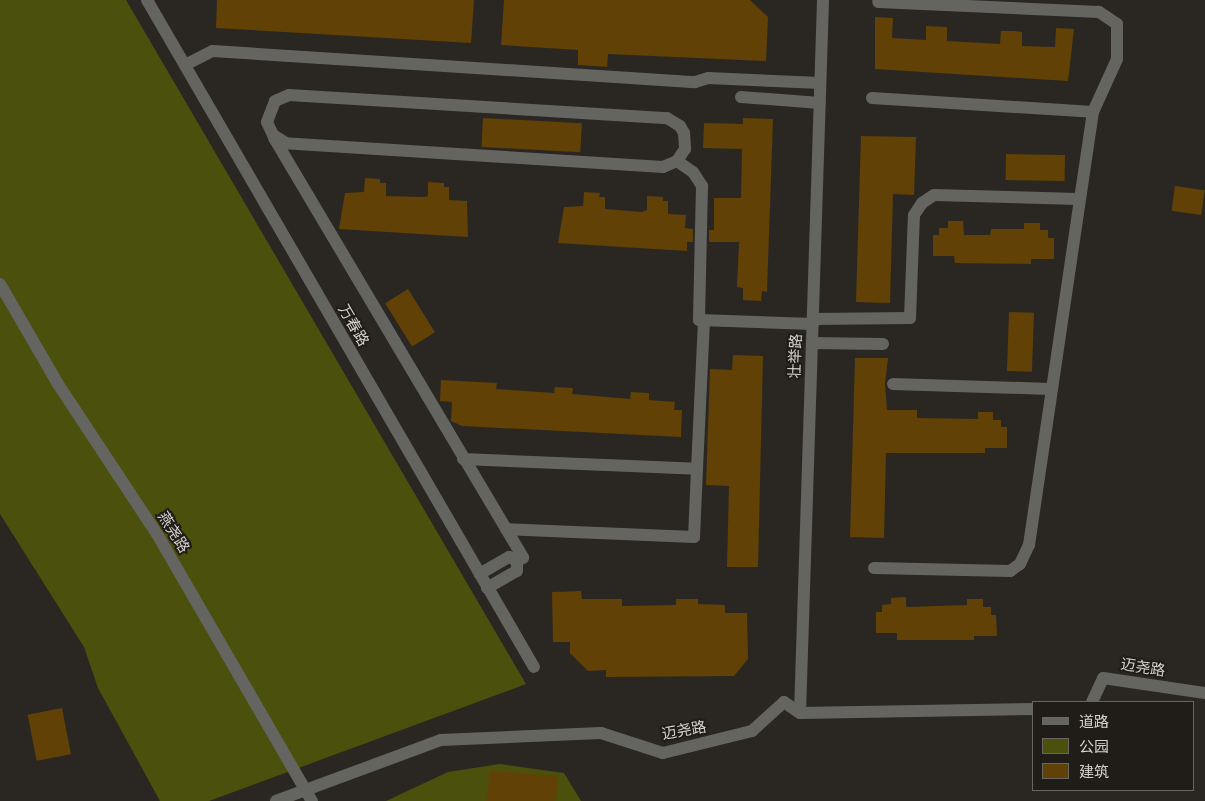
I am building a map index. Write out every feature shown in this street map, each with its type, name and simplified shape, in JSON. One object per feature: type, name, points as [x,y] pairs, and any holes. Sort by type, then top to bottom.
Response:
[{"type":"street","name":"万春路","points":[[146,0],[534,667]]},
{"type":"street","name":"壮举路","points":[[800,713],[823,0]]},
{"type":"street","points":[[874,568],[1010,571],[1020,564],[1029,545],[1078,199],[1093,112],[1117,59],[1117,24],[1100,12],[878,2]]},
{"type":"street","points":[[185,65],[213,52],[695,82],[708,78],[820,83]]},
{"type":"street","points":[[273,136],[286,143],[663,167],[677,161],[685,149],[684,133],[680,126],[667,118],[289,95],[275,101],[267,114],[273,136],[523,558],[517,561]]},
{"type":"street","points":[[741,97],[820,103]]},
{"type":"street","points":[[872,98],[1093,112]]},
{"type":"street","points":[[677,161],[693,172],[702,186],[699,320],[813,322],[910,318],[914,215],[922,203],[934,194],[1078,199]]},
{"type":"street","name":"燕尧路","points":[[0,284],[58,384],[157,534],[309,795]]},
{"type":"street","points":[[506,529],[694,537],[704,320]]},
{"type":"street","points":[[812,343],[883,344]]},
{"type":"street","points":[[892,384],[1050,389]]},
{"type":"street","points":[[463,459],[697,468]]},
{"type":"street","points":[[479,574],[508,557],[517,561]]},
{"type":"street","points":[[488,588],[517,571],[517,561]]},
{"type":"street","name":"迈尧路","points":[[1092,701],[1103,678],[1205,693]]},
{"type":"street","name":"迈尧路","points":[[309,795],[441,740],[601,733],[664,753],[752,730],[784,702],[800,713],[1032,708]]},
{"type":"street","points":[[276,801],[309,795]]},
{"type":"green space","points":[[0,0],[126,0],[526,684],[209,801],[160,801],[98,688],[84,647],[0,514]]},
{"type":"green space","points":[[500,764],[564,773],[581,801],[386,801],[448,772]]},
{"type":"building","points":[[217,0],[474,0],[471,43],[216,28]]},
{"type":"building","points":[[504,0],[750,0],[768,17],[766,61],[608,54],[607,67],[578,65],[578,50],[501,45]]},
{"type":"building","points":[[875,17],[893,18],[892,38],[926,40],[926,26],[947,27],[947,41],[1000,44],[1001,31],[1015,31],[1022,32],[1022,46],[1055,47],[1056,28],[1074,29],[1068,81],[875,69]]},
{"type":"building","points":[[483,118],[582,123],[580,152],[481,147]]},
{"type":"building","points":[[743,118],[773,119],[767,292],[762,291],[761,301],[743,300],[743,288],[737,287],[739,242],[709,242],[709,230],[714,230],[714,198],[741,198],[742,149],[703,148],[704,123],[743,124]]},
{"type":"building","points":[[861,136],[916,137],[914,195],[893,194],[890,303],[856,302]]},
{"type":"building","points":[[1006,154],[1065,155],[1065,181],[1006,180]]},
{"type":"building","points":[[365,178],[380,179],[380,183],[386,183],[386,196],[428,196],[428,182],[444,183],[444,187],[449,187],[449,200],[467,201],[468,237],[339,229],[345,193],[364,192]]},
{"type":"building","points":[[1175,186],[1205,190],[1201,215],[1172,211]]},
{"type":"building","points":[[584,192],[600,193],[599,197],[605,197],[605,209],[642,212],[647,210],[647,196],[663,197],[663,201],[668,201],[668,214],[686,215],[685,228],[693,229],[693,242],[687,242],[687,251],[558,243],[564,207],[583,206]]},
{"type":"building","points":[[948,221],[963,221],[964,235],[990,235],[991,229],[1024,229],[1024,223],[1040,223],[1040,230],[1048,230],[1048,238],[1054,238],[1054,259],[1031,259],[1031,264],[955,263],[954,256],[933,256],[933,235],[939,235],[939,228],[948,228]]},
{"type":"building","points":[[408,289],[435,332],[412,347],[385,303]]},
{"type":"building","points":[[1009,312],[1034,313],[1032,372],[1007,371]]},
{"type":"building","points":[[733,355],[763,356],[758,567],[727,567],[729,486],[706,485],[710,369],[732,370]]},
{"type":"building","points":[[855,358],[888,358],[885,384],[887,410],[917,410],[917,418],[978,419],[978,412],[993,412],[993,420],[1001,420],[1001,427],[1007,427],[1007,448],[985,448],[985,453],[886,453],[884,538],[850,537]]},
{"type":"building","points":[[441,380],[497,383],[496,389],[554,393],[555,387],[573,388],[572,394],[630,399],[631,392],[649,393],[649,400],[675,402],[674,410],[682,410],[681,437],[462,426],[451,421],[452,402],[440,401]]},
{"type":"building","points":[[581,591],[582,599],[622,599],[622,606],[676,605],[676,599],[698,599],[698,604],[725,605],[725,613],[747,613],[748,659],[734,676],[606,677],[606,670],[588,671],[570,653],[570,642],[553,642],[552,592]]},
{"type":"building","points":[[906,597],[906,607],[967,605],[967,599],[983,599],[983,607],[991,607],[991,615],[996,615],[997,636],[974,636],[974,640],[897,640],[897,633],[876,633],[876,612],[882,612],[882,605],[891,604],[891,598]]},
{"type":"building","points":[[62,708],[71,754],[37,761],[28,715]]},
{"type":"building","points":[[490,771],[558,776],[556,801],[486,801]]}]
